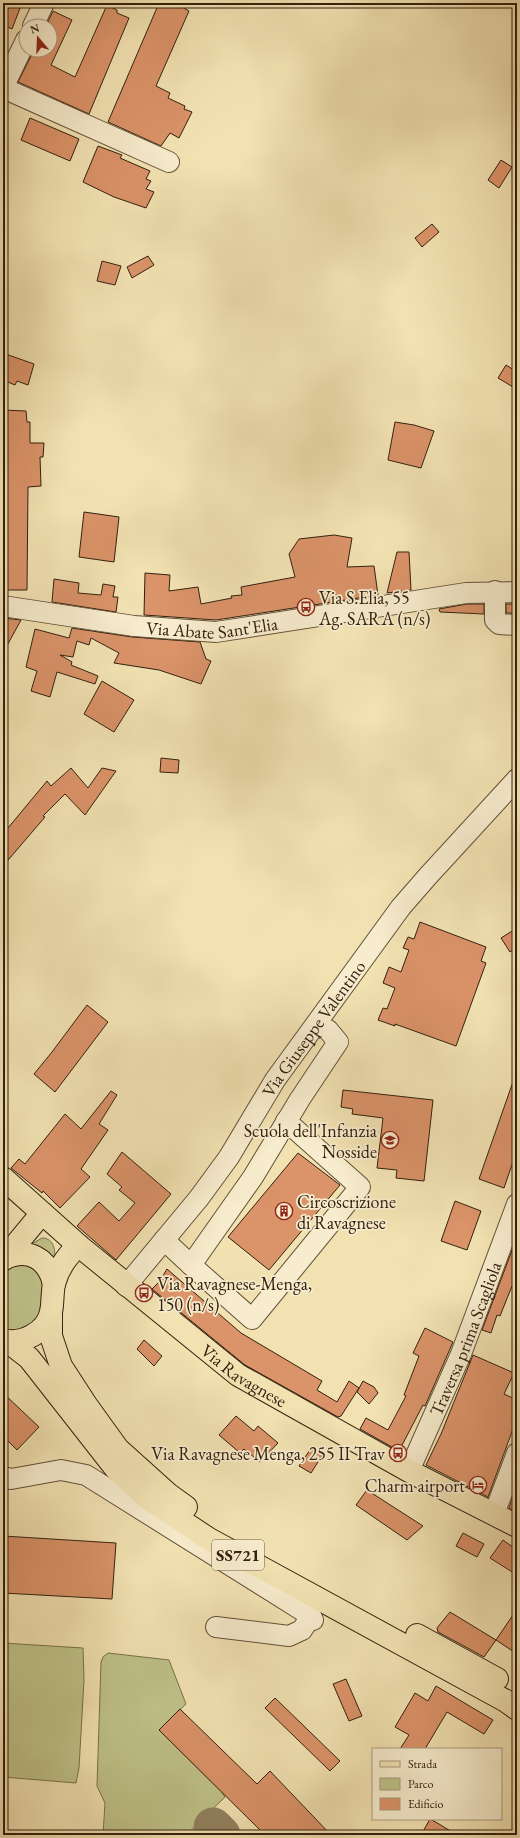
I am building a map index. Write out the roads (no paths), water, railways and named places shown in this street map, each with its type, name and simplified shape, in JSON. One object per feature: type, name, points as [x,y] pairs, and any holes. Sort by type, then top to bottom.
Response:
[{"type":"main road","name":"Via Ravagnese","points":[[3,1178],[78,1245],[238,1375],[409,1471],[517,1526]]},
{"type":"main road","points":[[3,1259],[42,1213]]},
{"type":"main road","points":[[5,1340],[28,1338],[38,1332],[47,1321],[51,1313],[54,1284],[64,1260],[78,1245]]},
{"type":"main road","points":[[3,1259],[20,1253],[36,1257],[45,1264],[51,1273],[54,1284]]},
{"type":"main road","name":"SS721","points":[[51,1313],[51,1336],[60,1366],[118,1449],[168,1494],[221,1531],[317,1584],[454,1655],[517,1691]]},
{"type":"main road","name":"SS721","points":[[5,1340],[30,1358],[116,1469],[147,1498],[209,1539],[499,1697],[517,1709]]},
{"type":"street","points":[[37,18],[44,3]]},
{"type":"street","points":[[18,57],[3,88],[169,162]]},
{"type":"street","points":[[495,591],[495,620],[499,624],[517,625]]},
{"type":"street","name":"Via Abate Sant'Elia","points":[[3,606],[134,626],[216,632],[466,593],[495,591],[517,592]]},
{"type":"street","name":"Via Giuseppe Valentino","points":[[169,1244],[199,1198],[229,1157],[275,1080],[421,893],[517,779]]},
{"type":"street","name":"Via Giuseppe Valentino","points":[[131,1289],[169,1244],[208,1206],[238,1164],[285,1087],[333,1036],[410,915],[421,893],[517,797]]},
{"type":"street","points":[[191,1265],[253,1177],[333,1036]]},
{"type":"street","points":[[169,1244],[252,1319],[360,1187],[286,1121]]},
{"type":"street","name":"Traversa prima Scagliola","points":[[409,1471],[461,1354],[517,1204]]},
{"type":"street","points":[[494,1514],[517,1453]]},
{"type":"street","points":[[3,1477],[11,1479],[61,1470],[86,1475],[312,1618],[302,1630],[289,1636],[216,1626]]},
{"type":"place","name":"Via S.Elia, 55 Ag. SARA (n/s)","points":[[306,607]]},
{"type":"place","name":"Scuola dell'Infanzia Nosside","points":[[390,1140]]},
{"type":"place","name":"Circoscrizione di Ravagnese","points":[[284,1211]]},
{"type":"place","name":"Via Ravagnese-Menga, 150 (n/s)","points":[[144,1293]]},
{"type":"place","name":"Via Ravagnese Menga, 255 II Trav","points":[[398,1453]]},
{"type":"place","name":"Charm airport","points":[[478,1485]]}]
